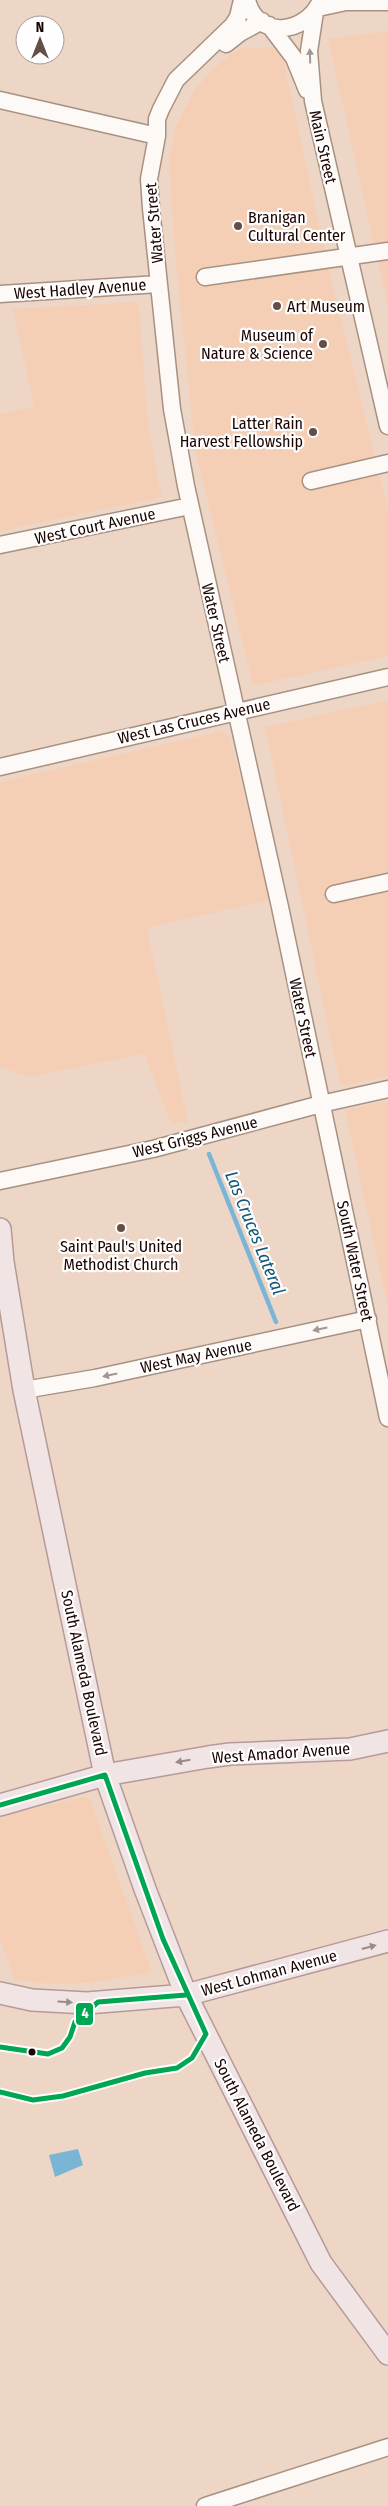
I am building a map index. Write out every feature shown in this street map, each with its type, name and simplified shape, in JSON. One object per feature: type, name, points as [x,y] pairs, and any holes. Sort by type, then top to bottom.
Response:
[{"type":"main road","name":"South Alameda Boulevard","points":[[0,1229],[3,1262],[24,1390],[105,1775],[145,1889],[186,1995],[322,2263],[388,2354]]},
{"type":"main road","name":"West Amador Avenue","points":[[0,1805],[105,1775],[230,1754],[350,1749],[388,1741]]},
{"type":"main road","name":"West Lohman Avenue","points":[[0,1993],[32,2000],[87,2003],[186,1995],[388,1941]]},
{"type":"street","name":"Water Street","points":[[242,0],[238,17],[233,25],[188,66],[167,94],[157,120],[157,136],[149,180],[172,409],[190,506],[321,1104]]},
{"type":"street","name":"Main Street","points":[[247,0],[255,15],[266,23],[294,58],[313,101]]},
{"type":"street","points":[[266,23],[287,28],[298,26],[318,7],[346,2],[388,2]]},
{"type":"street","name":"Main Street","points":[[318,7],[309,51],[313,101],[388,426]]},
{"type":"street","name":"Water Street","points":[[157,136],[165,126],[174,101],[198,68],[240,33],[266,23]]},
{"type":"street","points":[[0,100],[157,136]]},
{"type":"street","points":[[205,277],[388,251]]},
{"type":"street","name":"West Hadley Avenue","points":[[0,294],[160,284]]},
{"type":"street","points":[[311,481],[388,463]]},
{"type":"street","name":"West Court Avenue","points":[[0,545],[190,506]]},
{"type":"street","name":"West Las Cruces Avenue","points":[[0,767],[388,678]]},
{"type":"street","points":[[334,894],[388,882]]},
{"type":"street","name":"West Griggs Avenue","points":[[0,1180],[153,1149],[321,1104],[388,1089]]},
{"type":"street","name":"South Water Street","points":[[321,1104],[388,1418]]},
{"type":"street","name":"West May Avenue","points":[[24,1390],[96,1378],[368,1319]]},
{"type":"street","points":[[205,2506],[388,2447]]},
{"type":"shaded area","points":[[388,31],[388,307],[328,39]]},
{"type":"shaded area","points":[[270,47],[282,53],[329,270],[388,510],[388,656],[253,686],[195,449],[176,264],[169,161],[175,128],[194,91],[209,73],[231,54],[245,48]]},
{"type":"shaded area","points":[[139,302],[148,426],[162,497],[0,531],[0,414],[34,407],[13,309]]},
{"type":"shaded area","points":[[388,700],[388,1076],[346,1085],[341,1084],[339,1079],[265,727]]},
{"type":"shaded area","points":[[222,731],[230,737],[269,900],[147,928],[188,1122],[171,1123],[144,1054],[29,1077],[0,1067],[0,782]]},
{"type":"shaded area","points":[[388,1101],[388,1308],[345,1110]]},
{"type":"shaded area","points":[[85,1797],[90,1799],[152,1972],[89,1983],[51,1984],[14,1980],[0,1939],[0,1816]]},
{"type":"water","points":[[78,2149],[83,2165],[55,2177],[49,2155]]},
{"type":"waterway","name":"Las Cruces Lateral","points":[[209,1154],[276,1322]]},
{"type":"transit line","name":"4","points":[[0,1805],[105,1775]]},
{"type":"transit line","name":"4","points":[[0,2092],[33,2100],[63,2096],[145,2073],[177,2068],[192,2058],[206,2034],[163,1939],[105,1775]]},
{"type":"transit line","name":"4","points":[[0,2047],[48,2054],[62,2048],[70,2037],[75,2022],[98,2002],[186,1995]]},
{"type":"place","name":"Branigan Cultural Center","points":[[238,226]]},
{"type":"place","name":"Art Museum","points":[[277,306]]},
{"type":"place","name":"Museum of Nature & Science","points":[[323,344]]},
{"type":"place","name":"Latter Rain Harvest Fellowship","points":[[313,432]]},
{"type":"place","name":"Saint Paul's United Methodist Church","points":[[121,1228]]}]
